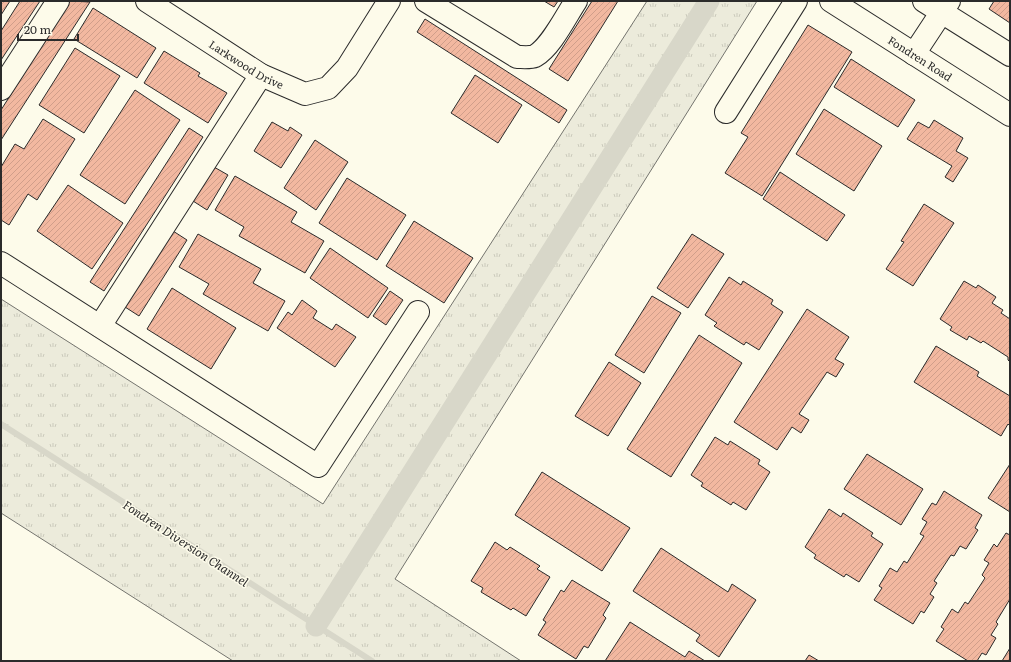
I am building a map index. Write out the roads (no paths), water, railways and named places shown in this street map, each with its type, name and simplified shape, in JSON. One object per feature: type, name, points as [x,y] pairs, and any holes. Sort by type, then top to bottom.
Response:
[{"type":"street","points":[[1,89],[58,1]]},
{"type":"street","name":"Larkwood Drive","points":[[147,1],[261,75],[305,94],[328,88],[347,68],[389,1]]},
{"type":"street","points":[[426,1],[517,57],[524,58],[534,56],[546,48],[576,1]]},
{"type":"street","points":[[726,112],[796,1]]},
{"type":"street","name":"Fondren Road","points":[[831,1],[1010,115]]},
{"type":"street","points":[[914,54],[938,5],[1010,55]]},
{"type":"street","points":[[100,326],[261,75]]},
{"type":"street","points":[[1,263],[318,466],[418,312]]},
{"type":"waterway","points":[[316,626],[709,1]]},
{"type":"waterway","name":"Fondren Diversion Channel","points":[[1,424],[372,661]]}]
